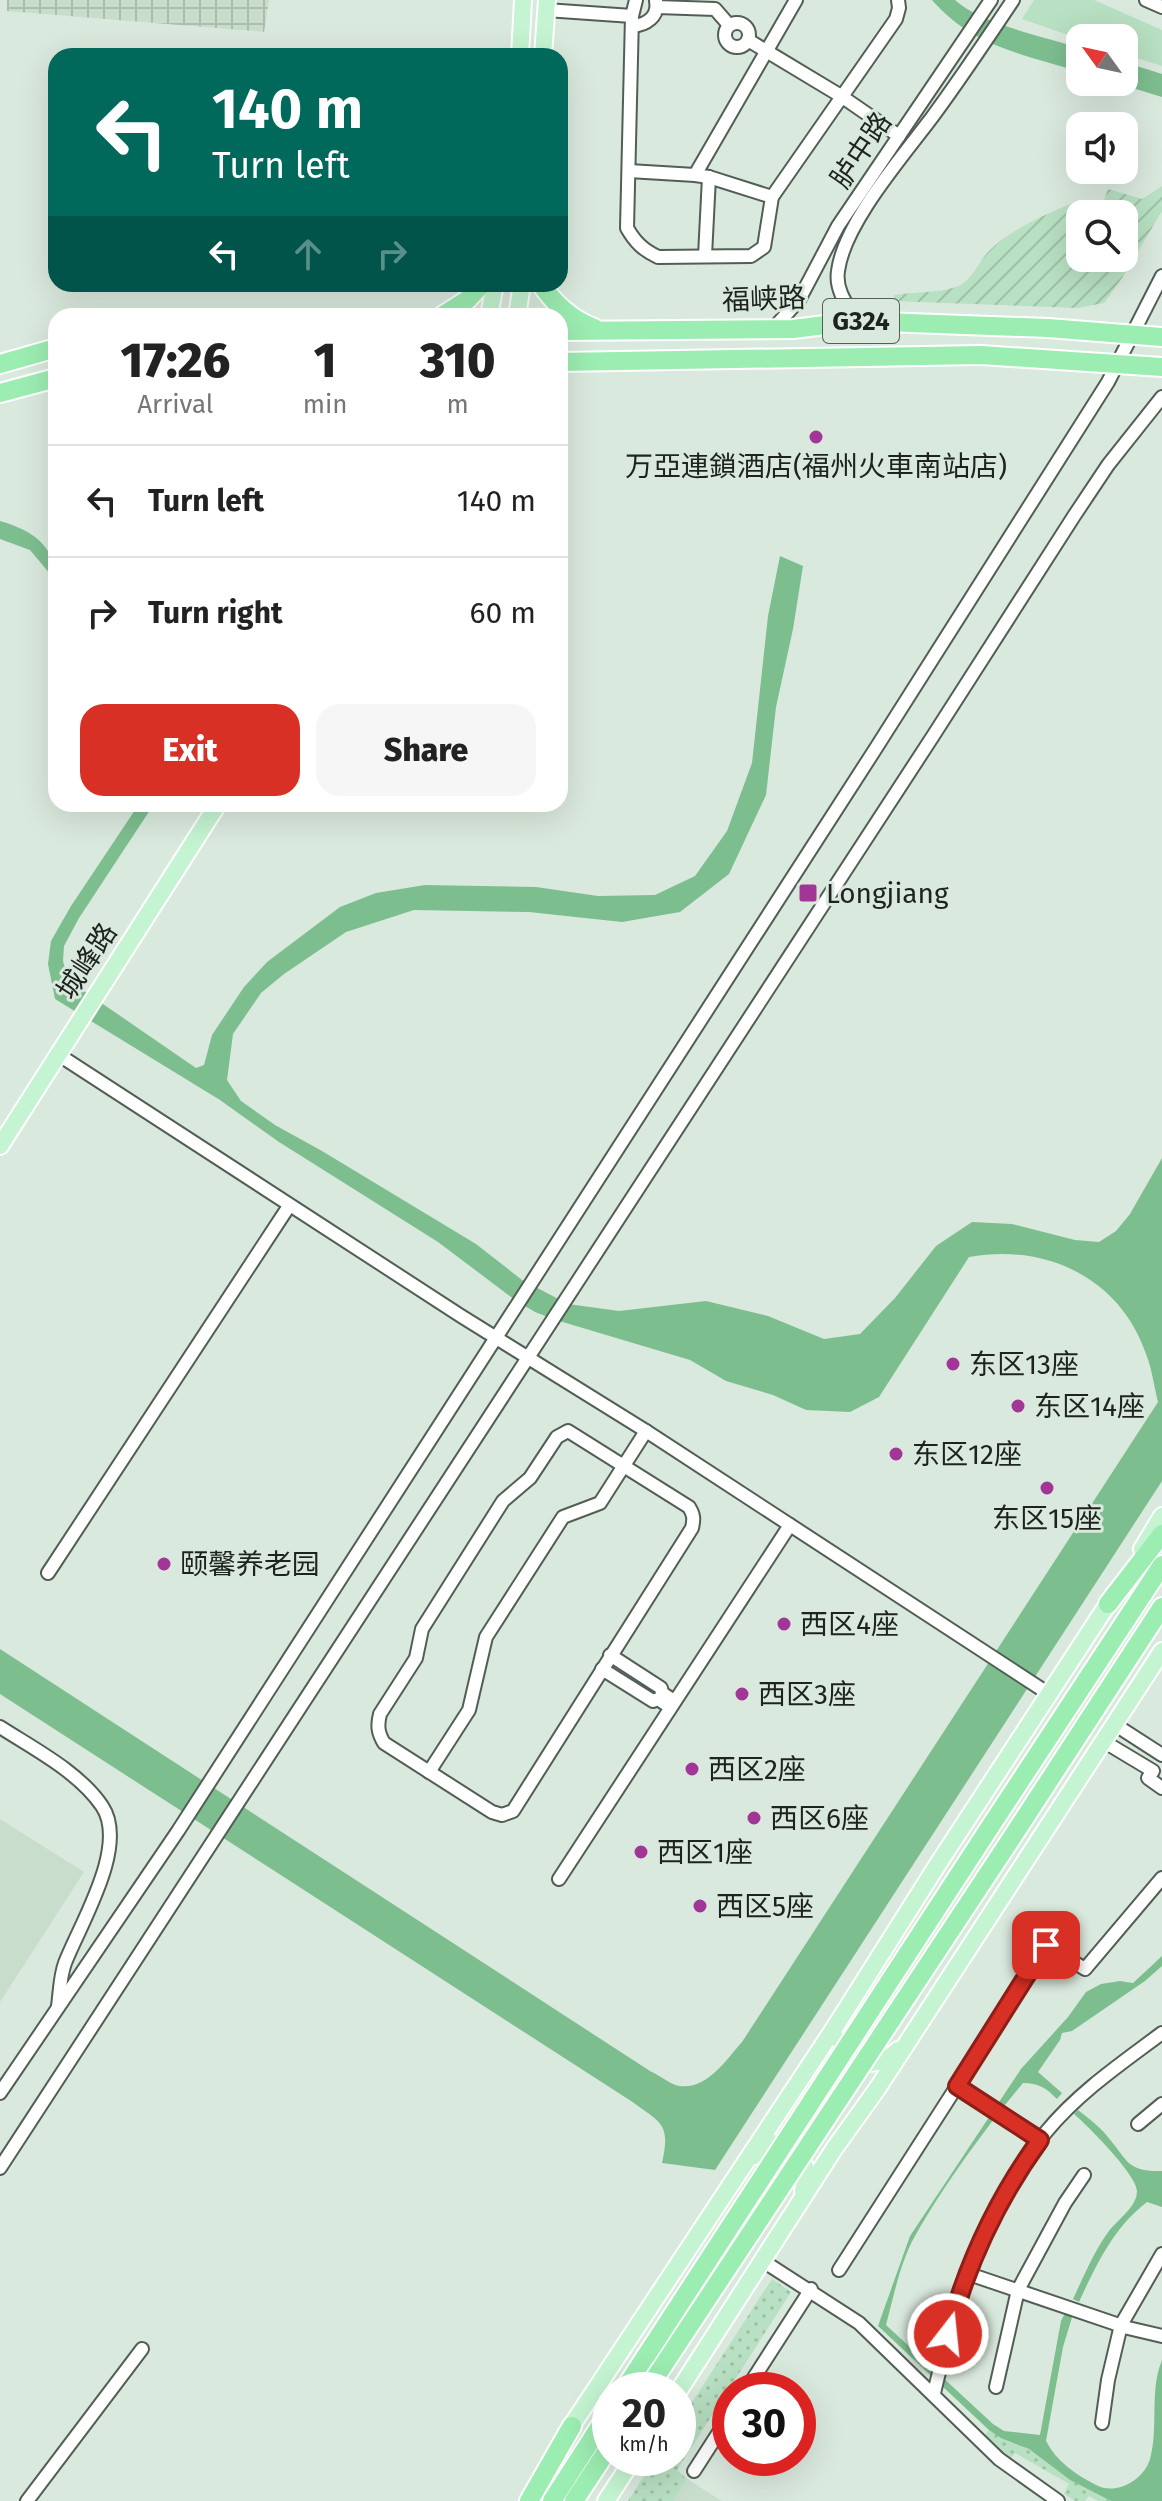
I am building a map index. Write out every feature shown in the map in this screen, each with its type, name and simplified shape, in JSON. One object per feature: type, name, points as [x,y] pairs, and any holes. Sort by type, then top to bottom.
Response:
[{"type":"highway","points":[[454,308],[474,292]]},
{"type":"highway","points":[[546,292],[561,308]]},
{"type":"highway","points":[[568,314],[605,331]]},
{"type":"highway","name":"福峡路","points":[[568,331],[773,329],[857,321],[1034,327],[1162,337]]},
{"type":"highway","points":[[632,360],[633,331]]},
{"type":"highway","points":[[0,364],[48,350]]},
{"type":"highway","name":"福峡路","points":[[568,362],[981,355],[1162,367]]},
{"type":"highway","points":[[568,371],[600,361]]},
{"type":"highway","points":[[0,393],[48,380]]},
{"type":"highway","points":[[1108,1604],[1162,1534]]},
{"type":"highway","points":[[636,2372],[1162,1565]]},
{"type":"highway","points":[[659,2372],[1162,1607]]},
{"type":"highway","points":[[529,2501],[572,2426]]},
{"type":"highway","points":[[552,2501],[592,2439]]},
{"type":"highway","points":[[574,2501],[592,2474]]},
{"type":"main road","points":[[520,48],[523,0]]},
{"type":"main road","points":[[544,48],[547,5]]},
{"type":"main road","name":"城峰路","points":[[0,1146],[213,812]]},
{"type":"main road","points":[[522,2501],[835,2027],[1162,1516]]},
{"type":"main road","points":[[691,2372],[1162,1651]]},
{"type":"main road","points":[[835,2027],[837,2038],[850,2055],[871,2063],[887,2061],[905,2044]]},
{"type":"main road","points":[[739,2171],[772,2143],[793,2146],[804,2161],[807,2178],[796,2207]]},
{"type":"main road","points":[[606,2501],[622,2476]]},
{"type":"street","points":[[636,0],[632,21],[627,228],[634,241],[658,257],[751,256],[764,247],[772,197],[896,19],[898,0]]},
{"type":"street","points":[[695,175],[796,0]]},
{"type":"street","name":"胪中路","points":[[773,329],[799,300],[838,226],[991,0]]},
{"type":"street","name":"胪中路","points":[[857,321],[843,299],[837,282],[843,250],[872,199],[1013,0]]},
{"type":"street","points":[[1146,0],[1162,7]]},
{"type":"street","points":[[547,5],[646,23],[651,19],[656,3],[718,5],[729,25],[737,22],[745,25],[749,32],[748,40],[841,96],[899,136]]},
{"type":"street","points":[[629,171],[709,177],[772,197]]},
{"type":"street","points":[[705,256],[709,177]]},
{"type":"street","points":[[0,2093],[178,1831],[868,761],[1061,458],[1162,276]]},
{"type":"street","points":[[0,2168],[1074,516],[1108,465],[1162,397]]},
{"type":"street","points":[[59,1055],[289,1206],[646,1431],[1049,1694]]},
{"type":"street","points":[[48,1573],[289,1206]]},
{"type":"street","points":[[429,1772],[469,1710],[486,1637],[563,1517],[600,1503],[646,1431]]},
{"type":"street","points":[[562,1432],[574,1432],[689,1507],[693,1520],[692,1528],[610,1655],[513,1811],[502,1815],[492,1812],[384,1743],[379,1735],[380,1714],[416,1658],[422,1629],[503,1501],[530,1478],[562,1432]]},
{"type":"street","points":[[559,1879],[790,1525]]},
{"type":"street","points":[[610,1655],[661,1688],[672,1704]]},
{"type":"street","points":[[602,1669],[653,1701],[658,1699],[672,1704]]},
{"type":"street","points":[[1114,1724],[1162,1755]]},
{"type":"street","points":[[0,1727],[81,1783],[104,1808],[112,1838],[94,1897],[63,1967],[58,2008]]},
{"type":"street","points":[[1103,1741],[1153,1771],[1148,1778],[1162,1788]]},
{"type":"street","points":[[839,2270],[1046,1945],[1085,1969],[1162,1878]]},
{"type":"street","points":[[936,2383],[966,2273],[995,2211],[1040,2140],[1099,2080],[1162,2033]]},
{"type":"street","points":[[957,2086],[1040,2140]]},
{"type":"street","points":[[1138,2124],[1162,2104]]},
{"type":"street","points":[[996,2387],[1018,2290],[1065,2203],[1084,2175]]},
{"type":"street","points":[[1102,2423],[1121,2325],[1162,2254]]},
{"type":"street","points":[[763,2261],[811,2289],[936,2383],[999,2459],[1058,2501]]},
{"type":"street","points":[[966,2273],[1162,2336]]},
{"type":"street","points":[[758,2372],[811,2289]]},
{"type":"street","points":[[27,2501],[142,2349]]},
{"type":"street","points":[[696,2468],[712,2443]]},
{"type":"shaded area","points":[[7,0],[269,0],[264,32],[7,11]]},
{"type":"shaded area","points":[[932,0],[955,0],[966,9],[997,23],[1066,44],[1066,68],[1000,47],[964,29]]},
{"type":"shaded area","points":[[1034,0],[1094,0],[1162,30],[1162,66],[1138,58],[1138,24],[1066,24],[1066,34],[1022,19]]},
{"type":"shaded area","points":[[1138,66],[1162,74],[1162,97],[1138,90]]},
{"type":"shaded area","points":[[1162,186],[1162,211],[1138,251],[1138,200],[1104,200],[1108,189],[1142,199]]},
{"type":"shaded area","points":[[1066,206],[1066,272],[1126,272],[1104,303],[1077,308],[894,301],[894,295],[939,291],[962,284],[999,242],[1031,222]]},
{"type":"shaded area","points":[[0,521],[32,535],[48,551],[48,571],[30,550],[0,539]]},
{"type":"shaded area","points":[[780,556],[803,566],[793,629],[776,707],[766,795],[729,874],[680,912],[622,922],[529,912],[414,910],[346,932],[261,993],[233,1034],[227,1080],[241,1101],[275,1125],[476,1244],[522,1280],[568,1304],[619,1311],[706,1301],[768,1316],[824,1339],[860,1334],[895,1298],[936,1246],[972,1222],[1012,1224],[1075,1240],[1099,1242],[1116,1231],[1130,1214],[1162,1158],[1162,1481],[715,2170],[662,2163],[664,2132],[650,2114],[0,1694],[0,1649],[668,2081],[689,2086],[707,2079],[742,2042],[1158,1402],[1148,1360],[1134,1327],[1099,1286],[1077,1272],[1025,1256],[998,1254],[969,1257],[879,1397],[850,1412],[806,1410],[773,1395],[726,1381],[690,1360],[535,1312],[438,1242],[279,1142],[220,1100],[55,999],[48,964],[51,941],[134,812],[149,812],[79,918],[64,946],[63,961],[68,980],[196,1068],[204,1065],[212,1035],[244,987],[267,962],[340,907],[376,893],[425,885],[536,887],[598,896],[655,895],[695,876],[727,831],[752,763],[768,616]]},
{"type":"shaded area","points":[[0,1819],[84,1872],[0,2002]]},
{"type":"shaded area","points":[[1162,1956],[1162,1966],[1145,1981],[1072,2031],[1062,2033],[1038,2072],[1062,2093],[1057,2099],[1042,2087],[1023,2083],[980,2137],[910,2246],[886,2325],[993,2424],[1004,2431],[1040,2435],[1061,2321],[1066,2311],[1073,2314],[1063,2347],[1046,2441],[1067,2467],[1104,2488],[1128,2484],[1147,2467],[1153,2447],[1156,2384],[1162,2360],[1162,2501],[1111,2501],[1070,2480],[1029,2449],[989,2430],[878,2326],[910,2236],[1021,2069],[1086,1992],[1101,1984],[1120,1981],[1133,1983]]},
{"type":"shaded area","points":[[1078,2110],[1104,2132],[1134,2167],[1162,2171],[1162,2207],[1147,2202],[1125,2223],[1099,2261],[1079,2302],[1073,2299],[1094,2255],[1109,2231],[1131,2208],[1137,2191],[1121,2163],[1074,2114]]},
{"type":"shaded area","points":[[772,2279],[791,2292],[740,2372],[712,2372],[712,2415],[696,2440],[696,2396]]},
{"type":"shaded area","points":[[989,2430],[1030,2450],[1070,2480],[1111,2501],[1098,2501],[1089,2496],[1085,2501],[1075,2501],[1064,2494],[1069,2484],[1015,2453],[1008,2462],[984,2436]]},
{"type":"shaded area","points":[[644,2476],[684,2476],[687,2479],[673,2501],[628,2501]]},
{"type":"shaded area","points":[[687,2479],[722,2501],[673,2501]]},
{"type":"place","name":"万亞連鎖酒店(福州火車南站店)","points":[[816,437]]},
{"type":"place","name":"Longjiang","points":[[808,893]]},
{"type":"place","name":"东区13座","points":[[953,1364]]},
{"type":"place","name":"东区14座","points":[[1018,1406]]},
{"type":"place","name":"东区12座","points":[[896,1454]]},
{"type":"place","name":"东区15座","points":[[1047,1488]]},
{"type":"place","name":"颐馨养老园","points":[[164,1564]]},
{"type":"place","name":"西区4座","points":[[784,1624]]},
{"type":"place","name":"西区3座","points":[[742,1694]]},
{"type":"place","name":"西区2座","points":[[692,1769]]},
{"type":"place","name":"西区6座","points":[[754,1818]]},
{"type":"place","name":"西区1座","points":[[641,1852]]},
{"type":"place","name":"西区5座","points":[[700,1906]]},
{"type":"route","points":[[948,2334],[966,2273],[995,2211],[1040,2140],[957,2086],[1046,1945]]}]
